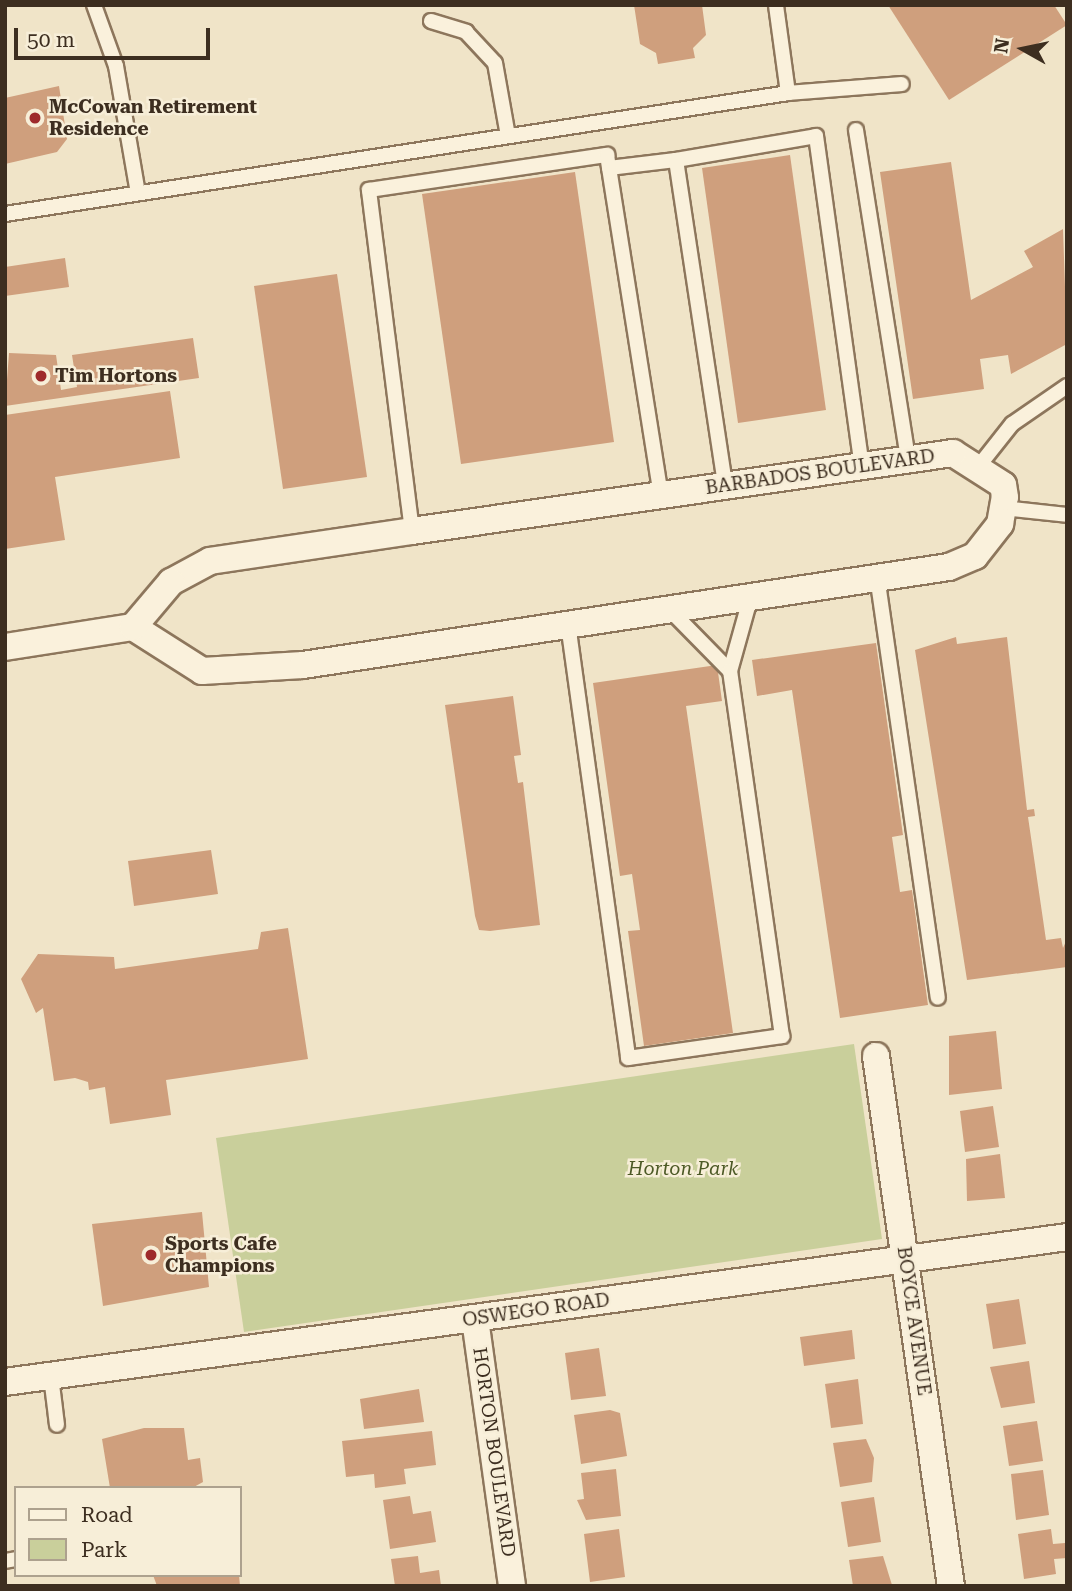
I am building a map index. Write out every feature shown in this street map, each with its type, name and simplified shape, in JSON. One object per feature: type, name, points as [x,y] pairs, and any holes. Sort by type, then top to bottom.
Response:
[{"type":"street","name":"BARBADOS BOULEVARD","points":[[133,627],[170,582],[210,561],[908,459],[953,453],[1003,485],[1003,508]]},
{"type":"street","points":[[5,647],[133,627],[202,671],[303,665],[965,562],[1000,524],[1003,508]]},
{"type":"street","name":"BOYCE AVENUE","points":[[876,1056],[951,1586]]},
{"type":"street","name":"OSWEGO ROAD","points":[[5,1382],[1067,1237]]},
{"type":"street","name":"HORTON BOULEVARD","points":[[475,1319],[512,1586]]},
{"type":"lane","points":[[94,5],[116,66],[138,193]]},
{"type":"lane","points":[[776,5],[788,93]]},
{"type":"lane","points":[[431,21],[466,32],[495,63],[508,136]]},
{"type":"lane","points":[[5,214],[788,93],[902,84]]},
{"type":"lane","points":[[856,130],[908,459]]},
{"type":"lane","points":[[609,168],[676,160],[816,136],[862,466]]},
{"type":"lane","points":[[412,531],[369,190],[607,155],[661,495]]},
{"type":"lane","points":[[676,160],[725,485]]},
{"type":"lane","points":[[978,467],[1012,424],[1067,386]]},
{"type":"lane","points":[[1003,508],[1067,515]]},
{"type":"lane","points":[[877,576],[938,998]]},
{"type":"lane","points":[[568,624],[628,1058],[782,1036],[730,671],[751,596]]},
{"type":"lane","points":[[669,609],[730,671]]},
{"type":"lane","points":[[51,1376],[57,1425]]},
{"type":"green space","name":"Horton Park","points":[[854,1044],[882,1239],[244,1332],[216,1138]]},
{"type":"building","points":[[634,5],[702,5],[706,35],[693,48],[695,58],[658,64],[656,53],[640,44]]},
{"type":"building","points":[[888,5],[1054,5],[1067,25],[949,100]]},
{"type":"building","name":"McCowan Retirement Residence","points":[[59,86],[67,139],[57,152],[5,164],[5,98]]},
{"type":"building","points":[[790,155],[826,410],[738,423],[702,168]]},
{"type":"building","points":[[951,162],[971,300],[1033,267],[1024,251],[1063,229],[1067,344],[1011,374],[1008,355],[980,359],[984,389],[913,399],[880,172]]},
{"type":"building","points":[[575,172],[614,442],[461,464],[422,194]]},
{"type":"building","points":[[65,258],[69,287],[5,296],[5,267]]},
{"type":"building","points":[[337,274],[367,477],[283,489],[254,286]]},
{"type":"building","points":[[193,338],[199,378],[5,406],[9,353],[56,355],[61,390],[77,387],[72,355]]},
{"type":"building","points":[[170,391],[180,458],[55,477],[65,540],[5,549],[5,415]]},
{"type":"building","points":[[956,637],[957,644],[1007,637],[1027,810],[1034,809],[1035,816],[1028,817],[1046,940],[1061,938],[1063,948],[1067,939],[1067,967],[967,980],[915,650]]},
{"type":"building","points":[[876,643],[903,835],[892,837],[900,892],[912,890],[928,1005],[840,1018],[792,690],[757,696],[752,660]]},
{"type":"building","points":[[717,665],[722,701],[686,706],[733,1033],[644,1046],[628,931],[640,930],[632,874],[620,876],[593,683]]},
{"type":"building","points":[[513,696],[521,755],[514,756],[518,783],[523,782],[540,925],[479,930],[445,705]]},
{"type":"building","points":[[211,850],[218,894],[134,906],[128,861]]},
{"type":"building","points":[[288,928],[308,1059],[166,1080],[171,1115],[110,1124],[105,1087],[89,1090],[88,1082],[75,1078],[54,1081],[43,1008],[36,1013],[21,979],[38,954],[114,957],[115,969],[258,949],[261,932]]},
{"type":"building","points":[[996,1031],[1002,1089],[949,1095],[949,1036]]},
{"type":"building","points":[[993,1106],[999,1147],[965,1152],[960,1111]]},
{"type":"building","points":[[1000,1154],[1005,1198],[967,1201],[966,1159]]},
{"type":"building","name":"Sports Cafe Champions","points":[[202,1212],[209,1287],[103,1306],[92,1224]]},
{"type":"building","points":[[1019,1299],[1026,1344],[993,1349],[986,1304]]},
{"type":"building","points":[[852,1330],[855,1359],[804,1366],[800,1337]]},
{"type":"building","points":[[599,1348],[606,1396],[571,1400],[565,1353]]},
{"type":"building","points":[[1029,1361],[1035,1403],[1001,1408],[990,1367]]},
{"type":"building","points":[[858,1379],[863,1424],[831,1428],[825,1384]]},
{"type":"building","points":[[419,1389],[424,1422],[364,1429],[360,1399]]},
{"type":"building","points":[[610,1410],[620,1413],[627,1456],[581,1464],[574,1415]]},
{"type":"building","points":[[1037,1421],[1043,1461],[1009,1466],[1003,1426]]},
{"type":"building","points":[[144,1428],[184,1428],[188,1460],[200,1458],[203,1482],[196,1486],[110,1486],[102,1439]]},
{"type":"building","points":[[432,1431],[436,1465],[404,1469],[406,1484],[375,1488],[374,1474],[346,1477],[342,1441]]},
{"type":"building","points":[[866,1439],[874,1458],[872,1482],[840,1487],[833,1443]]},
{"type":"building","points":[[616,1469],[621,1516],[586,1520],[577,1500],[584,1499],[581,1473]]},
{"type":"building","points":[[1043,1470],[1049,1515],[1016,1520],[1011,1474]]},
{"type":"building","points":[[410,1496],[413,1514],[431,1511],[436,1542],[390,1549],[383,1500]]},
{"type":"building","points":[[874,1497],[881,1542],[848,1547],[841,1502]]},
{"type":"building","points":[[619,1529],[625,1577],[590,1582],[584,1534]]},
{"type":"building","points":[[1051,1529],[1053,1544],[1065,1543],[1067,1558],[1054,1559],[1056,1574],[1024,1579],[1018,1534]]},
{"type":"building","points":[[418,1556],[420,1573],[439,1570],[441,1586],[395,1586],[391,1559]]},
{"type":"building","points":[[883,1556],[892,1585],[853,1586],[849,1560]]},
{"type":"building","points":[[154,1577],[239,1577],[240,1586],[157,1586]]},
{"type":"place","name":"McCowan Retirement Residence","points":[[35,118]]},
{"type":"place","name":"Tim Hortons","points":[[41,376]]},
{"type":"place","name":"Sports Cafe Champions","points":[[151,1255]]}]
